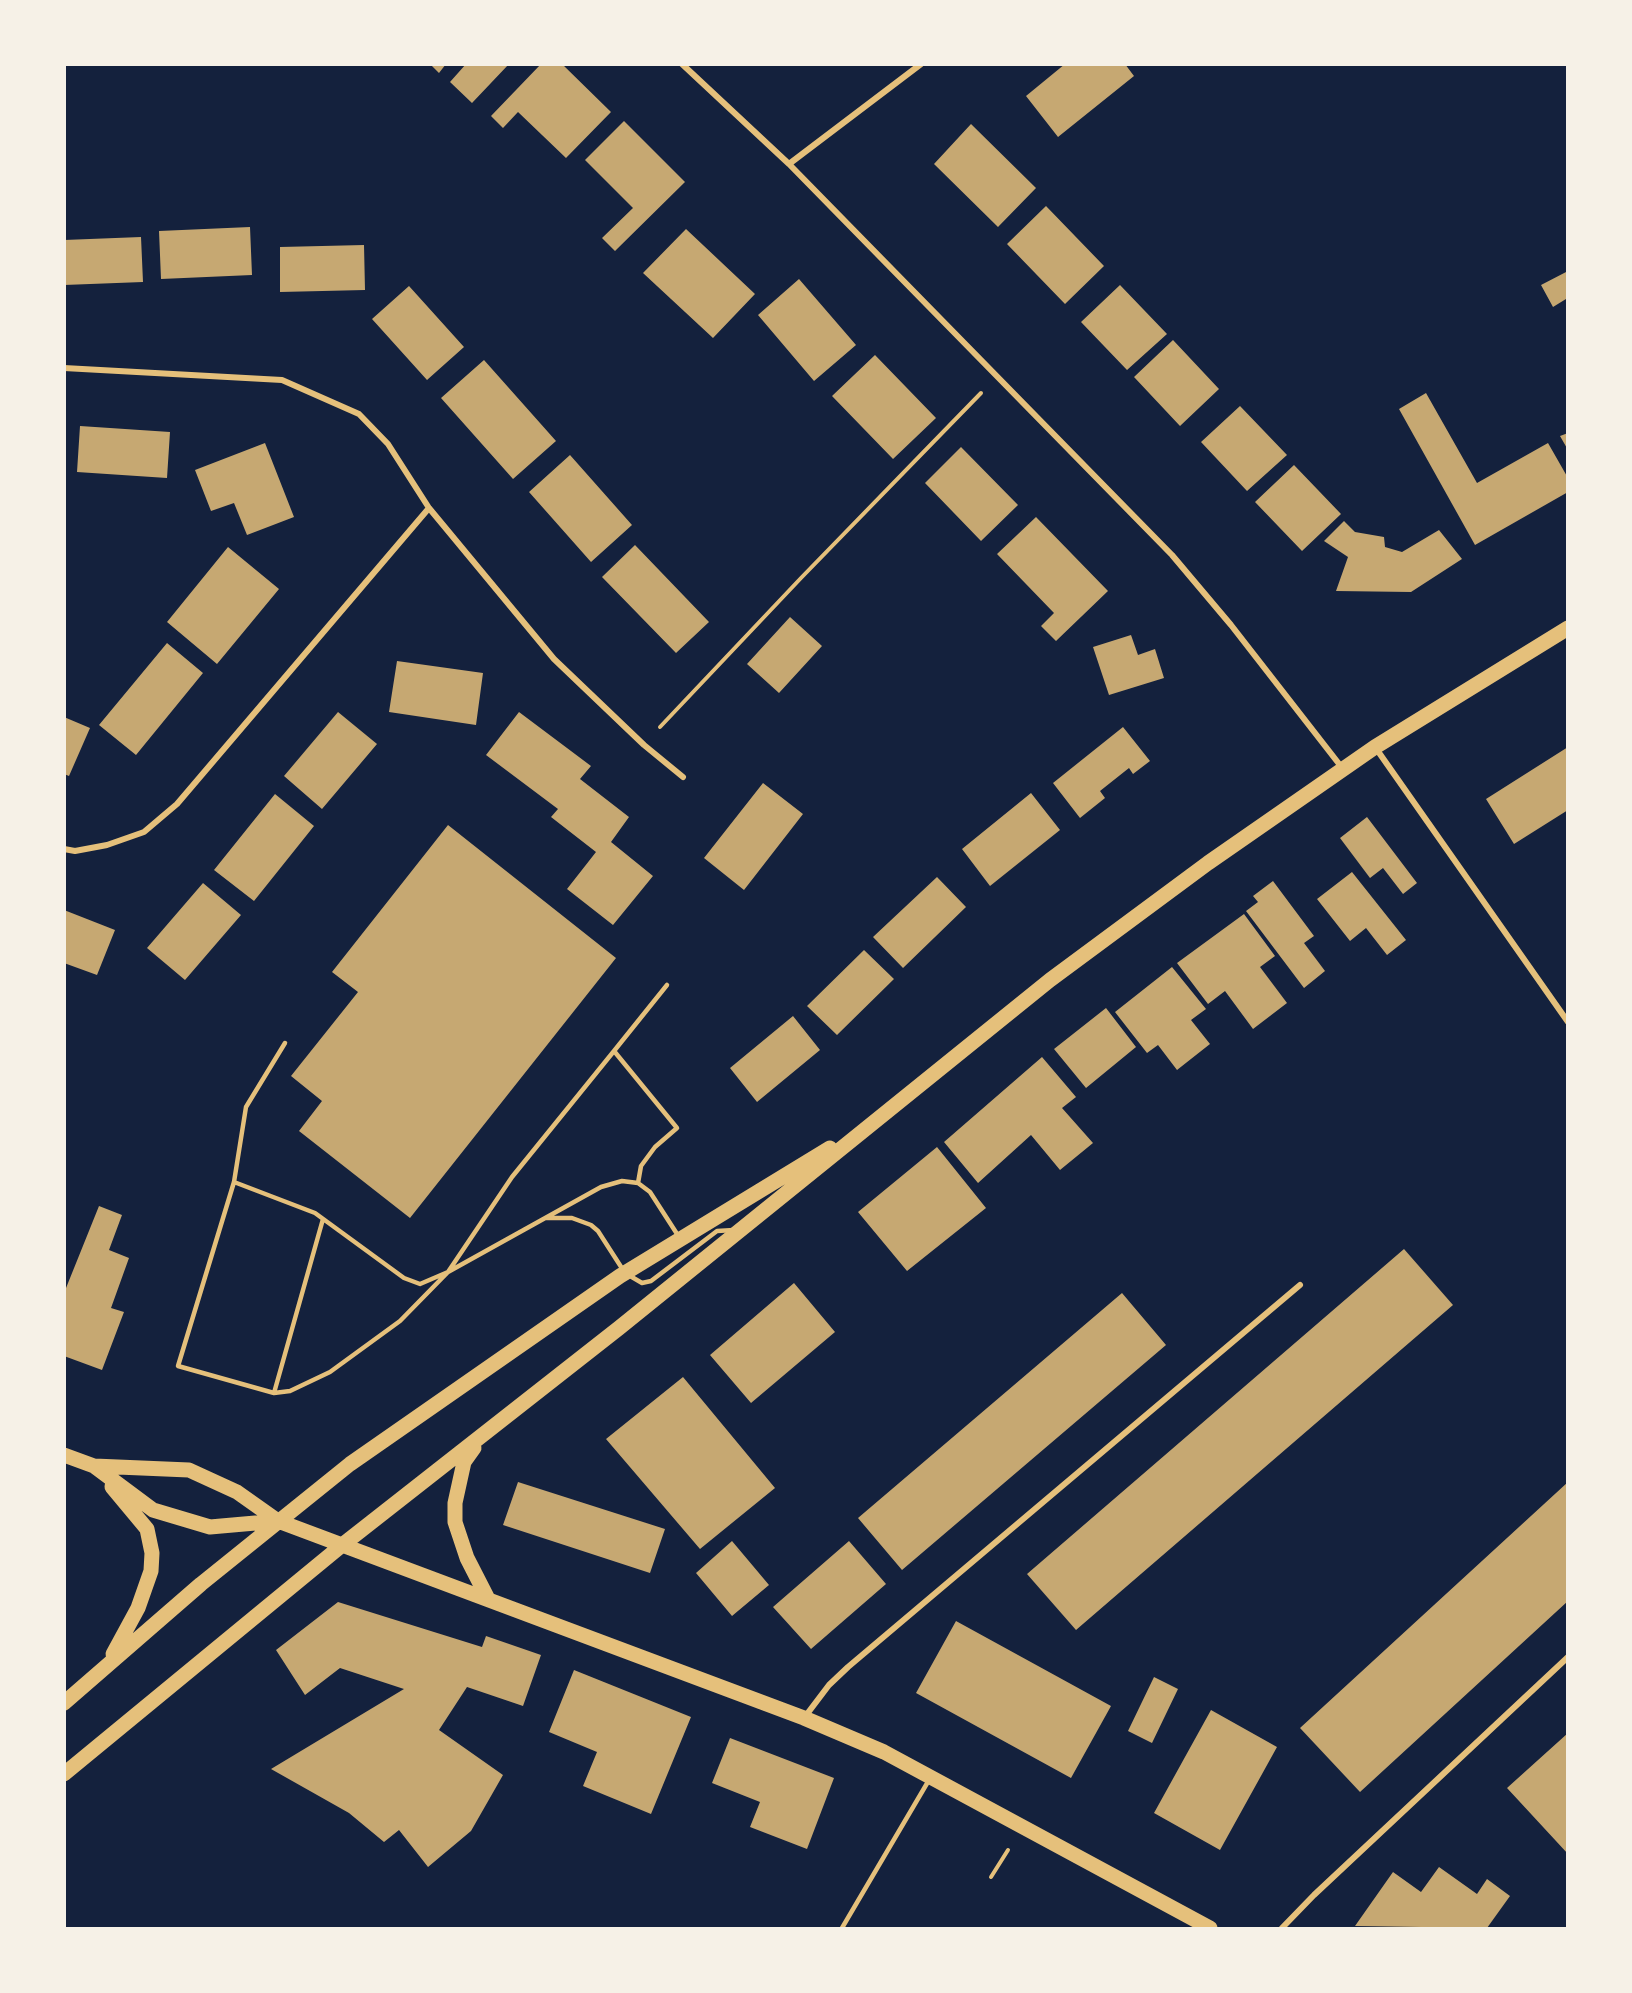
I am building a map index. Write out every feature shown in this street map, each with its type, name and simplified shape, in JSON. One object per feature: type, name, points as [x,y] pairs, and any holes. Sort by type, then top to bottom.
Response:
[{"type":"main road","points":[[64,1774],[341,1546],[742,1229],[1050,980],[1208,863],[1375,747],[1568,628]]},
{"type":"main road","points":[[64,1702],[278,1521],[350,1464],[626,1273],[879,1119]]},
{"type":"main road","points":[[487,1432],[464,1462],[454,1503],[458,1538],[488,1599]]},
{"type":"main road","points":[[64,1455],[94,1466],[153,1510],[210,1527],[278,1521]]},
{"type":"main road","points":[[94,1466],[189,1470],[237,1492],[278,1521],[804,1718],[884,1752],[1210,1929]]},
{"type":"main road","points":[[94,1466],[147,1529],[152,1553],[151,1571],[138,1608],[109,1662]]},
{"type":"street","points":[[682,64],[789,164],[999,375],[1172,555],[1231,625],[1343,769]]},
{"type":"street","points":[[789,164],[921,64]]},
{"type":"street","points":[[64,368],[282,380],[358,414],[388,444],[429,508],[554,659],[644,745],[683,777]]},
{"type":"street","points":[[64,849],[75,851],[107,845],[144,832],[177,804],[429,508]]},
{"type":"street","points":[[1375,747],[1568,1022]]},
{"type":"street","points":[[804,1718],[829,1685],[848,1667],[1300,1285]]},
{"type":"street","points":[[1282,1929],[1314,1894],[1568,1657]]},
{"type":"lane","points":[[285,1043],[246,1107],[234,1182],[178,1366],[274,1393],[290,1391],[330,1372],[400,1321],[448,1272],[512,1177],[667,986]]},
{"type":"lane","points":[[615,1051],[677,1128],[648,1156],[641,1166],[638,1183]]},
{"type":"lane","points":[[234,1182],[315,1213],[404,1278],[420,1284],[448,1272],[601,1187],[622,1181],[638,1183],[650,1192],[681,1240]]},
{"type":"lane","points":[[545,1218],[572,1218],[591,1225],[598,1231],[626,1273],[642,1283],[651,1281],[717,1231],[742,1229]]},
{"type":"lane","points":[[274,1393],[323,1219]]},
{"type":"lane","points":[[842,1929],[931,1778]]},
{"type":"path","points":[[644,745],[801,578],[999,375]]},
{"type":"path","points":[[991,1877],[1008,1850]]},
{"type":"building","points":[[430,64],[446,64],[439,73]]},
{"type":"building","points":[[466,64],[509,64],[472,103],[450,82]]},
{"type":"building","points":[[541,64],[562,64],[611,112],[566,158],[518,112],[503,128],[491,116]]},
{"type":"building","points":[[1065,64],[1125,64],[1134,76],[1058,137],[1026,96]]},
{"type":"building","points":[[624,121],[685,182],[615,251],[602,238],[633,208],[585,160]]},
{"type":"building","points":[[971,124],[1036,188],[998,227],[934,164]]},
{"type":"building","points":[[1046,206],[1104,266],[1065,304],[1007,244]]},
{"type":"building","points":[[250,227],[252,275],[161,279],[159,231]]},
{"type":"building","points":[[686,229],[755,294],[713,338],[643,273]]},
{"type":"building","points":[[141,237],[143,282],[64,285],[64,240]]},
{"type":"building","points":[[364,245],[365,290],[280,292],[280,247]]},
{"type":"building","points":[[1568,271],[1568,303],[1566,299],[1553,307],[1541,285]]},
{"type":"building","points":[[799,279],[856,345],[814,381],[758,315]]},
{"type":"building","points":[[1120,285],[1167,334],[1127,370],[1081,322]]},
{"type":"building","points":[[409,286],[464,347],[427,380],[372,319]]},
{"type":"building","points":[[1173,340],[1219,389],[1180,426],[1134,377]]},
{"type":"building","points":[[875,355],[936,418],[893,459],[832,396]]},
{"type":"building","points":[[484,360],[556,441],[513,479],[441,398]]},
{"type":"building","points":[[1426,393],[1477,483],[1548,443],[1568,478],[1568,492],[1475,545],[1399,409]]},
{"type":"building","points":[[1240,406],[1287,455],[1247,491],[1201,442]]},
{"type":"building","points":[[80,426],[170,432],[167,478],[77,472]]},
{"type":"building","points":[[1568,433],[1568,450],[1560,436]]},
{"type":"building","points":[[265,443],[294,517],[247,535],[234,503],[211,511],[195,470]]},
{"type":"building","points":[[961,447],[1018,505],[981,541],[925,483]]},
{"type":"building","points":[[570,455],[632,525],[591,562],[529,492]]},
{"type":"building","points":[[1294,465],[1341,514],[1302,551],[1255,502]]},
{"type":"building","points":[[1036,517],[1108,591],[1056,641],[1041,626],[1054,613],[997,554]]},
{"type":"building","points":[[1344,521],[1355,532],[1384,537],[1385,547],[1402,552],[1439,530],[1462,559],[1411,592],[1336,591],[1348,557],[1324,541]]},
{"type":"building","points":[[635,545],[709,622],[676,653],[602,577]]},
{"type":"building","points":[[228,547],[279,589],[217,664],[167,622]]},
{"type":"building","points":[[790,617],[822,646],[779,693],[747,664]]},
{"type":"building","points":[[1131,635],[1138,655],[1155,649],[1164,678],[1109,695],[1093,647]]},
{"type":"building","points":[[167,643],[203,673],[136,755],[99,725]]},
{"type":"building","points":[[397,661],[483,673],[476,725],[389,712]]},
{"type":"building","points":[[338,712],[377,744],[322,809],[284,776]]},
{"type":"building","points":[[519,712],[591,766],[580,779],[629,817],[611,842],[653,876],[613,925],[567,889],[596,852],[551,817],[558,809],[486,755]]},
{"type":"building","points":[[64,717],[90,728],[69,776],[64,774]]},
{"type":"building","points":[[1123,727],[1150,761],[1133,774],[1129,768],[1100,791],[1105,798],[1080,818],[1053,783]]},
{"type":"building","points":[[1568,747],[1568,810],[1514,844],[1486,799]]},
{"type":"building","points":[[763,783],[803,814],[744,890],[704,858]]},
{"type":"building","points":[[1031,793],[1060,830],[990,886],[962,849]]},
{"type":"building","points":[[275,794],[314,826],[254,901],[214,870]]},
{"type":"building","points":[[1367,817],[1417,883],[1403,894],[1383,868],[1370,878],[1340,838]]},
{"type":"building","points":[[448,825],[616,958],[410,1218],[299,1131],[322,1101],[291,1076],[358,992],[332,972]]},
{"type":"building","points":[[1352,872],[1406,940],[1387,955],[1366,928],[1350,941],[1317,899]]},
{"type":"building","points":[[937,877],[966,907],[903,968],[873,937]]},
{"type":"building","points":[[1273,881],[1314,936],[1304,943],[1325,971],[1304,988],[1246,911],[1258,902],[1253,896]]},
{"type":"building","points":[[203,883],[241,915],[185,980],[147,948]]},
{"type":"building","points":[[64,910],[115,930],[97,975],[64,963]]},
{"type":"building","points":[[1244,914],[1275,956],[1260,967],[1287,1003],[1253,1029],[1225,991],[1208,1004],[1177,963]]},
{"type":"building","points":[[864,950],[894,979],[837,1035],[807,1006]]},
{"type":"building","points":[[1172,967],[1206,1009],[1191,1020],[1210,1044],[1177,1070],[1158,1045],[1147,1053],[1115,1012]]},
{"type":"building","points":[[1106,1008],[1136,1047],[1086,1088],[1054,1049]]},
{"type":"building","points":[[793,1016],[820,1050],[757,1102],[730,1068]]},
{"type":"building","points":[[1042,1057],[1076,1097],[1062,1108],[1093,1143],[1060,1170],[1031,1135],[978,1183],[944,1142]]},
{"type":"building","points":[[937,1147],[986,1208],[907,1271],[858,1212]]},
{"type":"building","points":[[99,1206],[122,1215],[109,1250],[129,1258],[111,1308],[124,1312],[102,1370],[64,1356],[64,1293]]},
{"type":"building","points":[[1404,1249],[1453,1305],[1076,1630],[1027,1574]]},
{"type":"building","points":[[794,1283],[835,1332],[751,1403],[710,1355]]},
{"type":"building","points":[[1122,1293],[1166,1345],[902,1570],[858,1518]]},
{"type":"building","points":[[683,1377],[775,1488],[700,1549],[606,1439]]},
{"type":"building","points":[[518,1482],[665,1529],[650,1573],[503,1525]]},
{"type":"building","points":[[1568,1482],[1568,1601],[1360,1792],[1300,1728]]},
{"type":"building","points":[[732,1541],[769,1585],[732,1616],[696,1573]]},
{"type":"building","points":[[849,1541],[886,1584],[811,1649],[773,1607]]},
{"type":"building","points":[[338,1602],[482,1647],[486,1636],[541,1655],[523,1706],[467,1687],[439,1730],[503,1775],[471,1831],[428,1867],[399,1830],[384,1842],[349,1813],[271,1769],[404,1689],[340,1668],[305,1695],[276,1650]]},
{"type":"building","points":[[956,1621],[1111,1706],[1071,1778],[916,1693]]},
{"type":"building","points":[[574,1670],[691,1717],[651,1814],[583,1786],[597,1752],[549,1732]]},
{"type":"building","points":[[1154,1677],[1178,1689],[1152,1743],[1128,1731]]},
{"type":"building","points":[[1211,1710],[1277,1747],[1220,1850],[1154,1813]]},
{"type":"building","points":[[1568,1733],[1568,1854],[1507,1788]]},
{"type":"building","points":[[730,1738],[834,1778],[807,1849],[750,1827],[760,1802],[712,1783]]},
{"type":"building","points":[[1439,1867],[1477,1894],[1487,1879],[1510,1896],[1487,1928],[1355,1926],[1393,1872],[1421,1892]]}]
